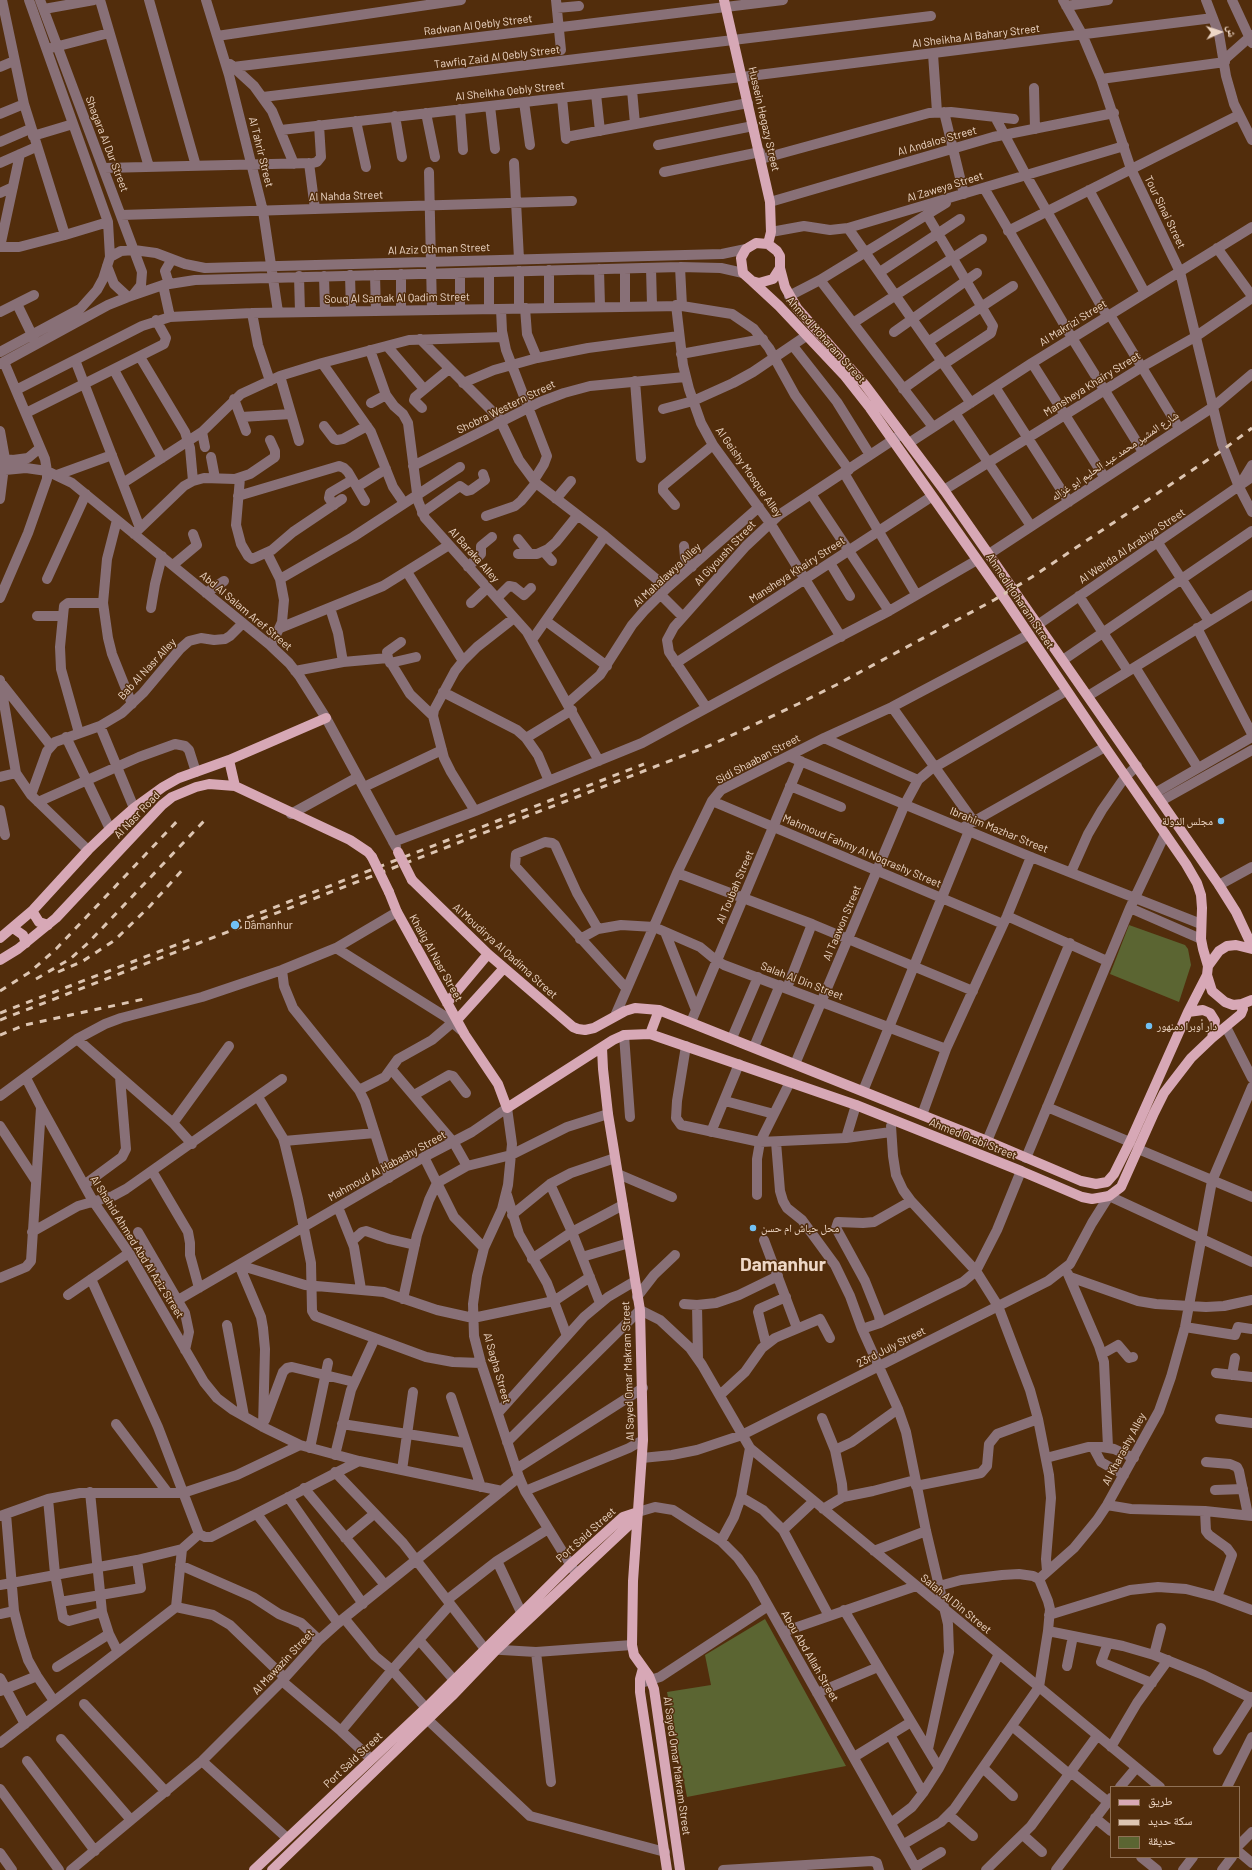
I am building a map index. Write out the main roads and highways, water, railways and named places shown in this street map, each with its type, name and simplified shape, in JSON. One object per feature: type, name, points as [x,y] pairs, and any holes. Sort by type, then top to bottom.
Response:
[{"type":"main road","name":"Hussein Hegazy Street","points":[[725,4],[770,202],[771,232],[768,244]]},
{"type":"main road","points":[[756,243],[768,244],[773,247],[780,256],[780,268],[773,279],[759,283],[752,281],[743,273],[742,258],[746,249],[756,243]]},
{"type":"main road","name":"Ahmed Moharam Street","points":[[780,268],[789,296],[812,327],[865,385],[944,490],[1039,624],[1219,885],[1236,912],[1252,948]]},
{"type":"main road","name":"Ahmed Moharam Street","points":[[752,281],[779,306],[844,375],[977,560],[1186,864],[1197,883],[1202,908],[1202,949],[1208,970],[1210,987],[1217,998],[1233,1005],[1248,1003]]},
{"type":"main road","name":"Al Nasr Road","points":[[0,938],[33,910],[88,850],[110,829],[163,786],[326,718]]},
{"type":"main road","points":[[228,760],[235,786]]},
{"type":"main road","name":"Al Nasr Road","points":[[0,960],[48,926],[162,805],[172,797],[196,786],[222,784],[235,786],[291,814],[350,840],[368,852],[372,857],[389,892]]},
{"type":"main road","name":"Al Moudirya Al Qadima Street","points":[[398,852],[412,880],[488,954],[578,1029],[585,1030],[594,1028],[615,1016]]},
{"type":"main road","name":"Khalig Al Nasr Street","points":[[389,892],[397,912],[447,1003],[455,1021],[492,1073],[504,1096],[507,1108]]},
{"type":"main road","points":[[33,910],[39,922],[48,926]]},
{"type":"main road","points":[[13,928],[23,935],[26,943]]},
{"type":"main road","name":"Ahmed Orabi Street","points":[[602,1048],[624,1035],[650,1034],[856,1105],[1021,1171],[1082,1198],[1097,1200],[1118,1191],[1124,1183],[1134,1146],[1188,1012],[1216,954],[1227,946],[1236,945],[1252,948]]},
{"type":"main road","points":[[447,1003],[488,954]]},
{"type":"main road","points":[[455,1021],[504,968]]},
{"type":"main road","name":"Ahmed Orabi Street","points":[[615,1016],[635,1008],[659,1010],[987,1141],[1081,1181],[1100,1184],[1107,1182],[1112,1177],[1134,1146],[1164,1093],[1181,1069],[1212,1038],[1241,1014],[1248,1003]]},
{"type":"main road","points":[[650,1034],[659,1010]]},
{"type":"main road","points":[[1188,1012],[1203,1010],[1210,1013],[1215,1020],[1212,1038]]},
{"type":"main road","name":"Mahmoud Al Habashy Street","points":[[507,1108],[602,1048]]},
{"type":"main road","name":"Al Sayed Omar Makram Street","points":[[602,1048],[608,1114],[640,1310],[643,1440],[633,1582],[632,1645],[634,1655],[651,1680],[654,1689],[680,1870]]},
{"type":"main road","name":"Port Said Street","points":[[254,1870],[426,1708],[571,1564],[623,1517],[638,1512]]},
{"type":"main road","name":"Port Said Street","points":[[272,1870],[452,1696],[497,1649],[576,1573],[629,1525],[638,1512]]},
{"type":"main road","points":[[643,1668],[640,1682],[667,1870]]},
{"type":"railway","points":[[0,1020],[711,745],[798,704],[994,600],[1032,577],[1224,449],[1252,428]]},
{"type":"railway","points":[[234,923],[644,764]]},
{"type":"railway","points":[[0,991],[30,972],[56,949],[181,817]]},
{"type":"railway","points":[[36,979],[70,959],[88,943],[204,821]]},
{"type":"railway","points":[[58,972],[83,961],[115,940],[150,906],[185,867]]},
{"type":"railway","points":[[0,1013],[194,938]]},
{"type":"railway","points":[[0,1035],[25,1025],[144,999]]},
{"type":"place","name":"مجلس الدولة","points":[[1221,821]]},
{"type":"place","name":"Damanhur","points":[[235,925]]},
{"type":"place","name":"دار أوبرا دمنهور","points":[[1149,1026]]},
{"type":"place","name":"محل حباش ام حسن","points":[[753,1228]]},
{"type":"district","name":"Damanhur","points":[[783,1265]]}]
